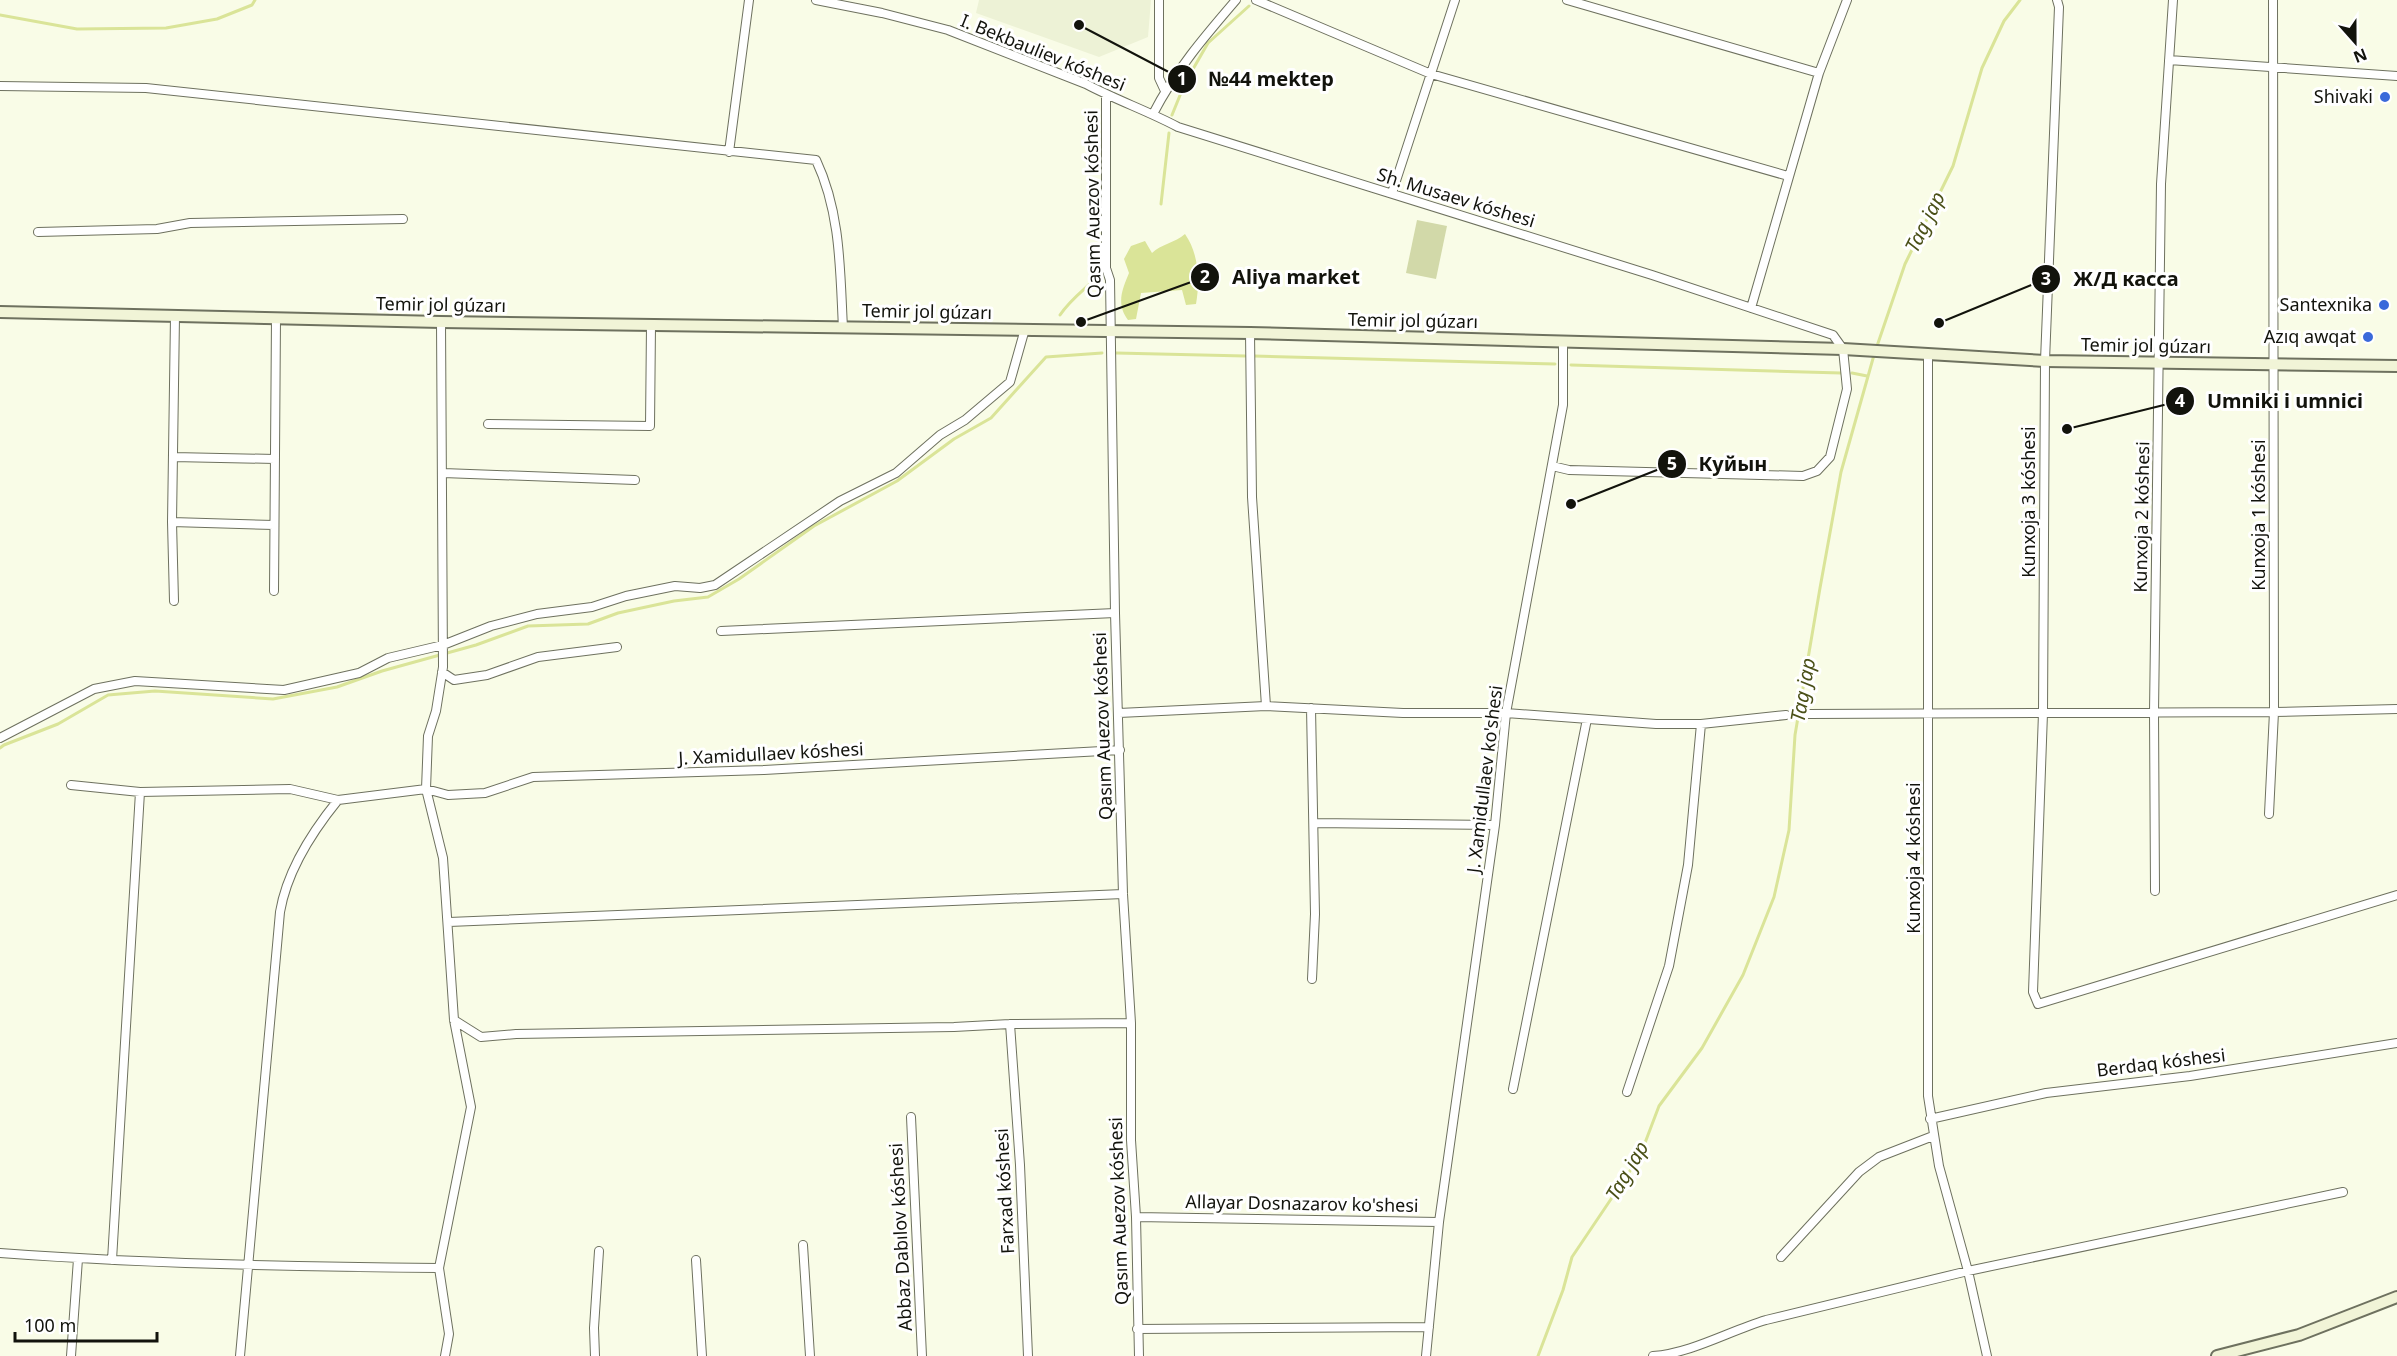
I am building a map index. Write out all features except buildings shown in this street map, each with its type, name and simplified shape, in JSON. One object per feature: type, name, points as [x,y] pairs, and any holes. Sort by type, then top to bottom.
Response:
[{"type":"street","points":[[729,152],[749,0]]},
{"type":"street","name":"I. Bekbauliev kóshesi","points":[[816,0],[882,13],[948,30],[1086,84],[1106,95],[1153,114]]},
{"type":"street","points":[[1160,0],[1159,78],[1165,91]]},
{"type":"street","points":[[1153,114],[1165,91],[1196,47],[1236,0]]},
{"type":"street","points":[[1256,0],[1431,75],[1788,176]]},
{"type":"street","points":[[1392,193],[1455,0]]},
{"type":"street","points":[[1567,0],[1820,73]]},
{"type":"street","points":[[1751,308],[1820,73],[1847,0]]},
{"type":"street","name":"Kunxoja 3 kóshesi","points":[[2057,0],[2059,8],[2045,360],[2043,713],[2033,992],[2037,1004],[2397,895]]},
{"type":"street","name":"Kunxoja 2 kóshesi","points":[[2155,891],[2154,712],[2161,184],[2174,0]]},
{"type":"street","name":"Kunxoja 1 kóshesi","points":[[2269,814],[2274,712],[2273,0]]},
{"type":"street","points":[[2169,60],[2274,69],[2397,75]]},
{"type":"street","points":[[0,86],[146,88],[816,160],[826,182],[837,230],[843,328]]},
{"type":"street","name":"Qasım Auezov kóshesi","points":[[1106,95],[1106,268],[1110,280],[1115,614],[1123,894],[1131,1023],[1131,1140],[1136,1217],[1139,1356]]},
{"type":"street","name":"Sh. Musaev kóshesi","points":[[1153,114],[1178,127],[1392,193],[1833,335],[1848,349]]},
{"type":"street","points":[[38,232],[157,229],[189,222],[403,219]]},
{"type":"street","name":"Temir jol gúzarı","points":[[0,312],[441,322],[1250,333],[1848,349],[2045,360],[2397,366]]},
{"type":"street","points":[[174,601],[172,522],[175,316]]},
{"type":"street","points":[[274,591],[276,318]]},
{"type":"street","points":[[441,322],[443,669],[436,711],[428,736],[426,789],[443,858],[454,1020],[471,1107],[439,1268],[449,1334],[445,1356]]},
{"type":"street","points":[[488,424],[650,426],[651,325]]},
{"type":"street","points":[[0,738],[94,689],[135,681],[284,690],[358,673],[388,658],[443,645],[491,626],[537,614],[592,607],[626,596],[675,586],[700,588],[715,585],[840,501],[896,473],[940,435],[964,420],[1010,382],[1025,329]]},
{"type":"street","points":[[1250,333],[1252,497],[1266,706]]},
{"type":"street","name":"J. Xamidullaev ko'shesi","points":[[1440,1222],[1495,825],[1506,713],[1563,405],[1563,341]]},
{"type":"street","points":[[1552,466],[1569,470],[1803,476],[1817,471],[1830,457],[1847,389],[1848,349]]},
{"type":"street","name":"Kunxoja 4 kóshesi","points":[[1928,354],[1930,1119],[1938,1166],[1968,1271],[1987,1356]]},
{"type":"street","points":[[173,457],[275,459]]},
{"type":"street","points":[[443,473],[635,480]]},
{"type":"street","points":[[172,522],[274,525]]},
{"type":"street","points":[[721,631],[1115,614]]},
{"type":"street","points":[[443,669],[454,680],[487,675],[538,657],[617,647]]},
{"type":"street","points":[[1119,713],[1266,706],[1403,713],[1506,713],[1656,724],[1701,723],[1786,715]]},
{"type":"street","points":[[1311,708],[1315,914],[1312,979]]},
{"type":"street","points":[[1808,714],[2274,712],[2397,709]]},
{"type":"street","points":[[1513,1089],[1587,719]]},
{"type":"street","points":[[1627,1092],[1670,966],[1688,865],[1701,723]]},
{"type":"street","name":"J. Xamidullaev kóshesi","points":[[338,800],[426,789],[448,795],[485,793],[533,777],[764,770],[1120,750]]},
{"type":"street","points":[[71,785],[140,792],[290,789],[338,800],[308,844],[284,888],[240,1356]]},
{"type":"street","points":[[112,1260],[140,792]]},
{"type":"street","points":[[1314,823],[1495,825]]},
{"type":"street","points":[[449,922],[1123,894]]},
{"type":"street","points":[[454,1020],[482,1037],[516,1034],[1131,1023]]},
{"type":"street","name":"Farxad kóshesi","points":[[1010,1024],[1020,1165],[1028,1356]]},
{"type":"street","name":"Berdaq kóshesi","points":[[1930,1119],[2046,1093],[2190,1076],[2397,1042]]},
{"type":"street","name":"Abbaz Dabılov kóshesi","points":[[911,1117],[922,1356]]},
{"type":"street","points":[[1781,1257],[1859,1172],[1879,1157],[1933,1136]]},
{"type":"street","points":[[1653,1356],[1671,1355],[1766,1320],[1968,1271],[2343,1192]]},
{"type":"street","name":"Allayar Dosnazarov ko'shesi","points":[[1136,1217],[1440,1222],[1426,1356]]},
{"type":"street","points":[[803,1245],[810,1356]]},
{"type":"street","points":[[595,1356],[594,1328],[599,1251]]},
{"type":"street","points":[[0,1252],[78,1259],[248,1267],[439,1268]]},
{"type":"street","points":[[71,1356],[78,1259]]},
{"type":"street","points":[[696,1260],[702,1356]]},
{"type":"street","points":[[2217,1356],[2299,1335],[2397,1297]]},
{"type":"street","points":[[1137,1329],[1429,1328]]},
{"type":"shaded area","points":[[979,0],[1151,0],[1148,37],[1099,57],[976,13]]},
{"type":"shaded area","points":[[1417,220],[1447,226],[1436,279],[1406,273]]},
{"type":"shaded area","points":[[1185,234],[1196,259],[1198,286],[1196,304],[1186,305],[1182,290],[1141,293],[1136,319],[1128,320],[1122,308],[1121,297],[1129,273],[1124,259],[1131,246],[1145,241],[1152,253]]},
{"type":"waterway","points":[[0,15],[77,29],[166,28],[217,19],[252,5],[255,0]]},
{"type":"waterway","name":"Tag jap","points":[[1876,349],[1905,264],[1953,166],[1982,68],[2004,21],[2020,0]]},
{"type":"waterway","points":[[1172,115],[1185,83],[1208,43],[1249,6]]},
{"type":"waterway","points":[[1161,204],[1169,133]]},
{"type":"waterway","points":[[1060,315],[1074,298],[1101,273]]},
{"type":"waterway","points":[[0,748],[58,724],[108,695],[155,691],[273,699],[337,687],[382,671],[476,645],[528,626],[588,624],[618,613],[674,601],[708,597],[739,579],[814,526],[897,481],[954,439],[991,418],[1046,357],[1102,353]]},
{"type":"waterway","points":[[1116,353],[1245,356]]},
{"type":"waterway","name":"Tag jap","points":[[1538,1356],[1563,1290],[1572,1257],[1640,1156],[1659,1106],[1702,1048],[1743,975],[1774,897],[1789,830],[1795,735],[1841,472],[1874,355]]},
{"type":"waterway","points":[[1254,356],[1555,364]]},
{"type":"waterway","points":[[1571,365],[1841,373]]},
{"type":"waterway","points":[[1852,373],[1867,376]]},
{"type":"place","name":"№44 mektep","points":[[1079,25]]},
{"type":"place","name":"Shivaki","points":[[2385,97]]},
{"type":"place","name":"Santexnika","points":[[2384,305]]},
{"type":"place","name":"Aliya market","points":[[1081,322]]},
{"type":"place","name":"Ж/Д касса","points":[[1939,323]]},
{"type":"place","name":"Azıq awqat","points":[[2368,337]]},
{"type":"place","name":"Umniki i umnici","points":[[2067,429]]},
{"type":"place","name":"Куйын","points":[[1571,504]]}]
